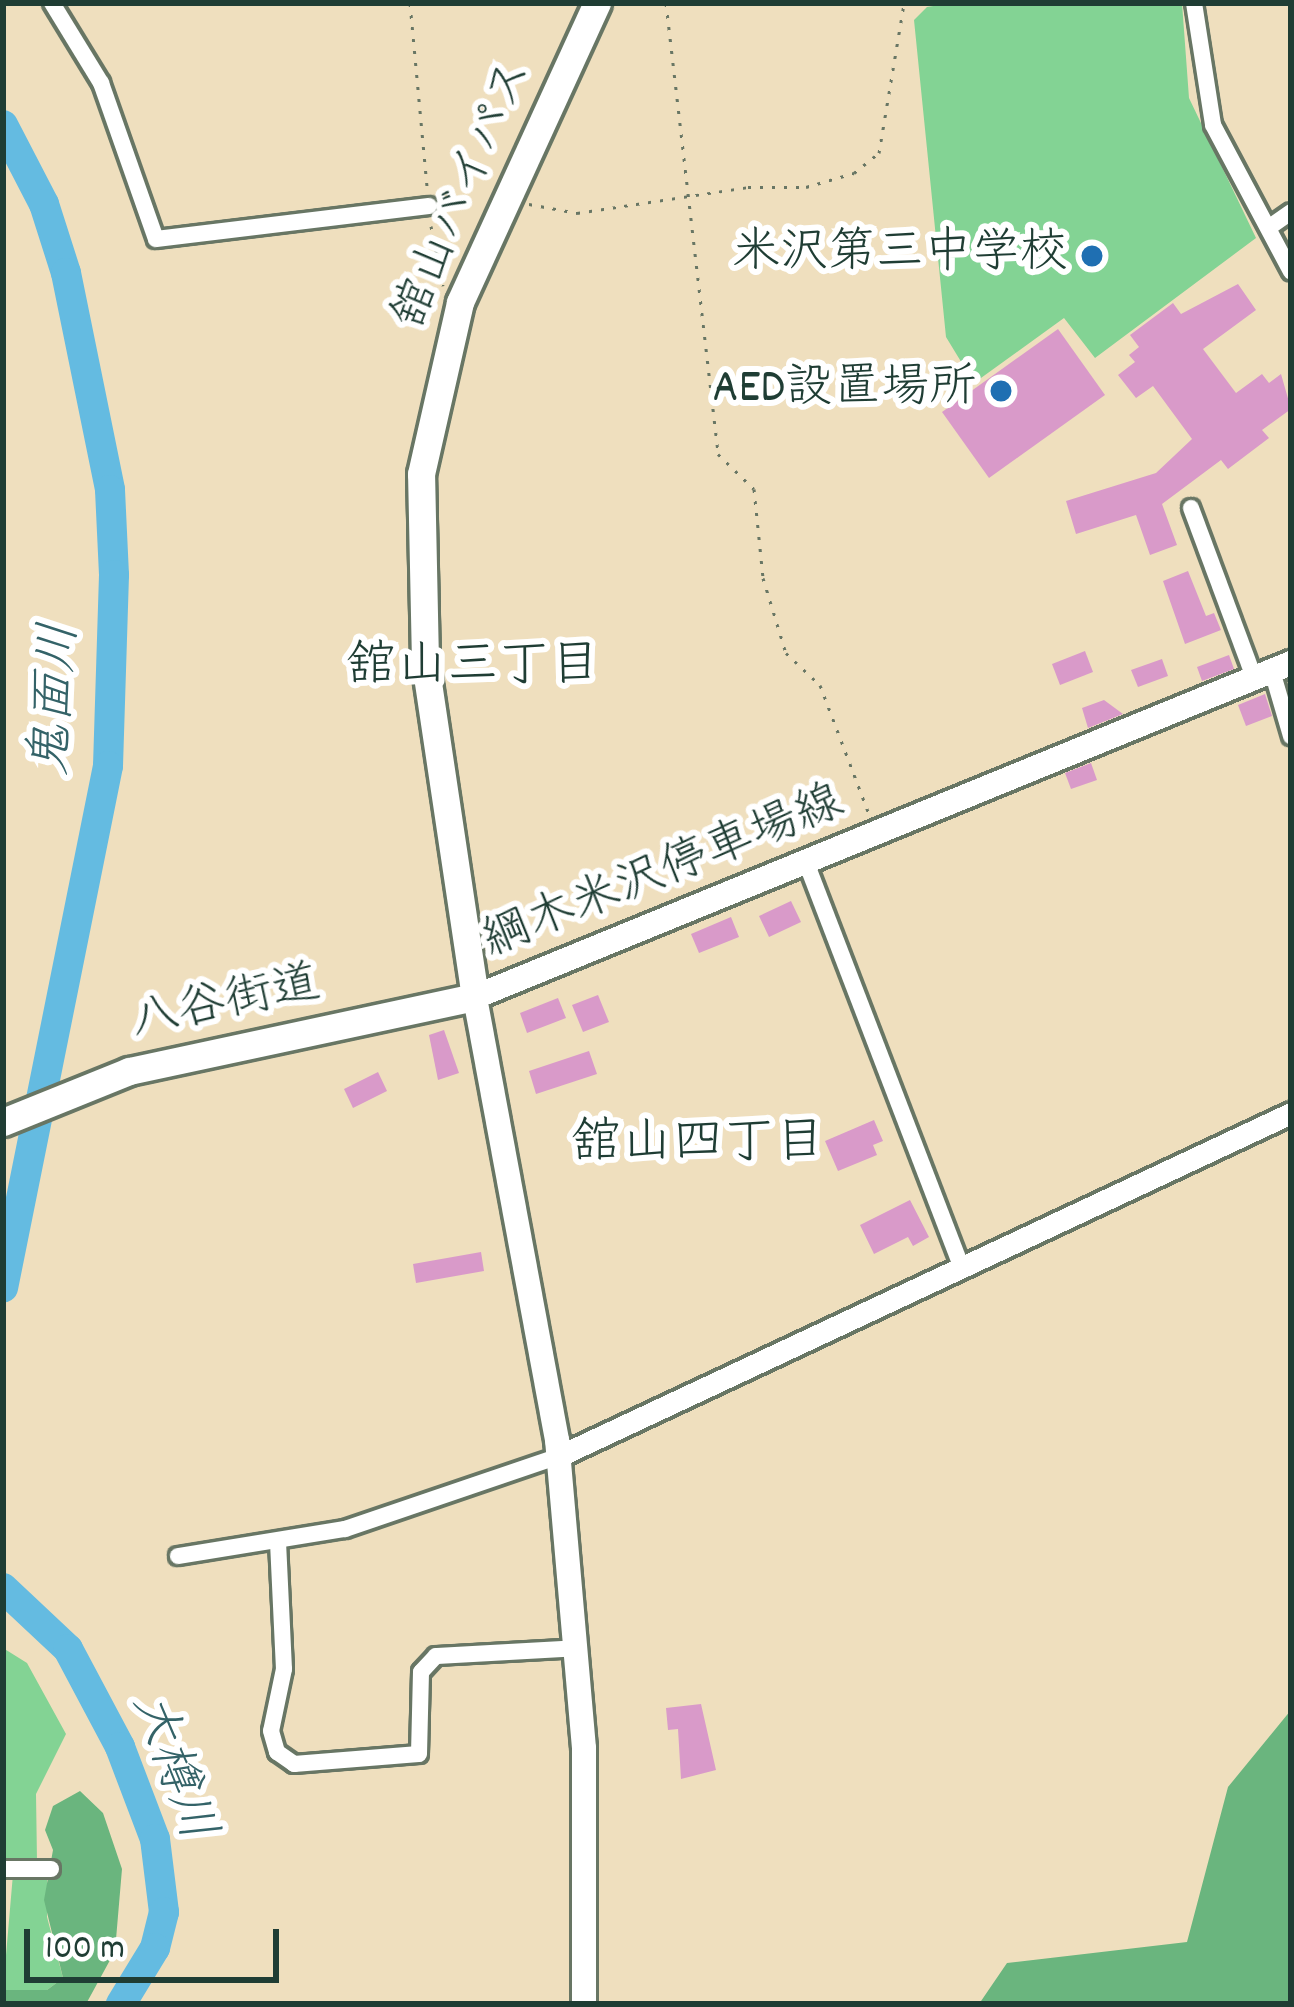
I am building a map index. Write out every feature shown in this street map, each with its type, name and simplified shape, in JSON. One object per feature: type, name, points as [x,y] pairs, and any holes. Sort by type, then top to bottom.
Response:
[{"type":"highway","name":"舘山バイパス","points":[[475,997],[419,596],[421,474],[460,302],[597,3]]},
{"type":"highway","name":"八谷街道","points":[[3,1122],[129,1071],[475,997]]},
{"type":"main road","name":"綱木米沢停車場線","points":[[584,2004],[586,1832],[577,1648],[557,1457],[475,997],[1272,670]]},
{"type":"street","points":[[52,3],[100,83],[155,238],[429,206]]},
{"type":"street","points":[[1194,3],[1208,110],[1291,272]]},
{"type":"street","points":[[1271,226],[1291,212]]},
{"type":"street","points":[[1191,508],[1272,670],[1291,736]]},
{"type":"street","points":[[806,862],[963,1270]]},
{"type":"street","points":[[178,1556],[345,1529],[557,1457],[1291,1113]]},
{"type":"street","points":[[278,1542],[284,1669],[271,1731],[277,1752],[294,1764],[419,1754],[422,1672],[436,1656],[577,1648]]},
{"type":"street","points":[[3,1869],[51,1869]]},
{"type":"path","points":[[410,3],[435,272],[460,302]]},
{"type":"path","points":[[666,3],[677,53],[685,196],[718,454],[754,489],[763,578],[786,653],[820,685],[876,832]]},
{"type":"path","points":[[506,194],[560,213],[685,196],[806,187],[873,160],[904,3]]},
{"type":"green space","points":[[952,3],[1182,3],[1189,98],[1256,238],[1095,358],[1064,318],[974,383],[946,337],[914,20],[927,7]]},
{"type":"green space","points":[[3,1648],[27,1663],[66,1734],[36,1794],[37,1861],[3,1862]]},
{"type":"green space","points":[[1291,1710],[1291,2004],[979,2004],[1007,1963],[1187,1942],[1228,1787]]},
{"type":"green space","points":[[80,1791],[103,1813],[122,1869],[115,1951],[86,2004],[3,2004],[3,1990],[47,1990],[63,1978],[44,1900],[53,1850],[45,1830],[53,1806]]},
{"type":"green space","points":[[13,1874],[47,1875],[47,1917],[63,1978],[47,1990],[3,1990]]},
{"type":"building","points":[[1238,284],[1256,310],[1203,349],[1236,393],[1262,374],[1269,383],[1281,374],[1291,409],[1262,430],[1269,438],[1228,469],[1221,460],[1162,504],[1177,545],[1150,555],[1136,515],[1076,534],[1066,501],[1156,473],[1192,439],[1153,386],[1136,398],[1118,375],[1135,362],[1129,355],[1139,347],[1130,335],[1173,303],[1181,314]]},
{"type":"building","points":[[1058,329],[1105,395],[989,478],[942,412]]},
{"type":"building","points":[[1188,571],[1206,616],[1214,613],[1221,630],[1185,644],[1163,581]]},
{"type":"building","points":[[1085,651],[1093,672],[1060,685],[1052,664]]},
{"type":"building","points":[[1229,655],[1234,669],[1202,681],[1197,667]]},
{"type":"building","points":[[1162,659],[1168,676],[1138,687],[1131,670]]},
{"type":"building","points":[[1265,694],[1272,716],[1246,726],[1238,705]]},
{"type":"building","points":[[1104,700],[1123,714],[1088,728],[1082,708]]},
{"type":"building","points":[[1091,763],[1097,780],[1071,789],[1065,773]]},
{"type":"building","points":[[791,901],[801,922],[769,937],[759,916]]},
{"type":"building","points":[[731,917],[739,937],[699,953],[691,934]]},
{"type":"building","points":[[598,995],[609,1022],[583,1032],[572,1005]]},
{"type":"building","points":[[558,998],[566,1018],[527,1033],[520,1013]]},
{"type":"building","points":[[444,1030],[459,1073],[438,1080],[429,1035]]},
{"type":"building","points":[[589,1051],[597,1074],[536,1094],[529,1071]]},
{"type":"building","points":[[378,1072],[387,1091],[353,1108],[344,1089]]},
{"type":"building","points":[[874,1120],[883,1141],[873,1145],[877,1155],[838,1171],[825,1141]]},
{"type":"building","points":[[910,1200],[929,1237],[913,1246],[908,1237],[874,1254],[860,1225]]},
{"type":"building","points":[[481,1252],[484,1271],[416,1283],[413,1264]]},
{"type":"building","points":[[701,1704],[716,1770],[681,1779],[678,1729],[668,1730],[666,1708]]},
{"type":"waterway","name":"鬼面川","points":[[3,125],[44,204],[66,273],[110,490],[114,575],[108,766],[3,1288]]},
{"type":"waterway","name":"大樽川","points":[[3,1588],[68,1649],[120,1747],[155,1839],[164,1912],[155,1948],[121,2004]]},
{"type":"place","name":"米沢第三中学校","points":[[1092,256]]},
{"type":"place","name":"AED設置場所","points":[[1001,391]]},
{"type":"district","name":"舘山三丁目","points":[[473,669]]},
{"type":"district","name":"舘山四丁目","points":[[698,1146]]}]
